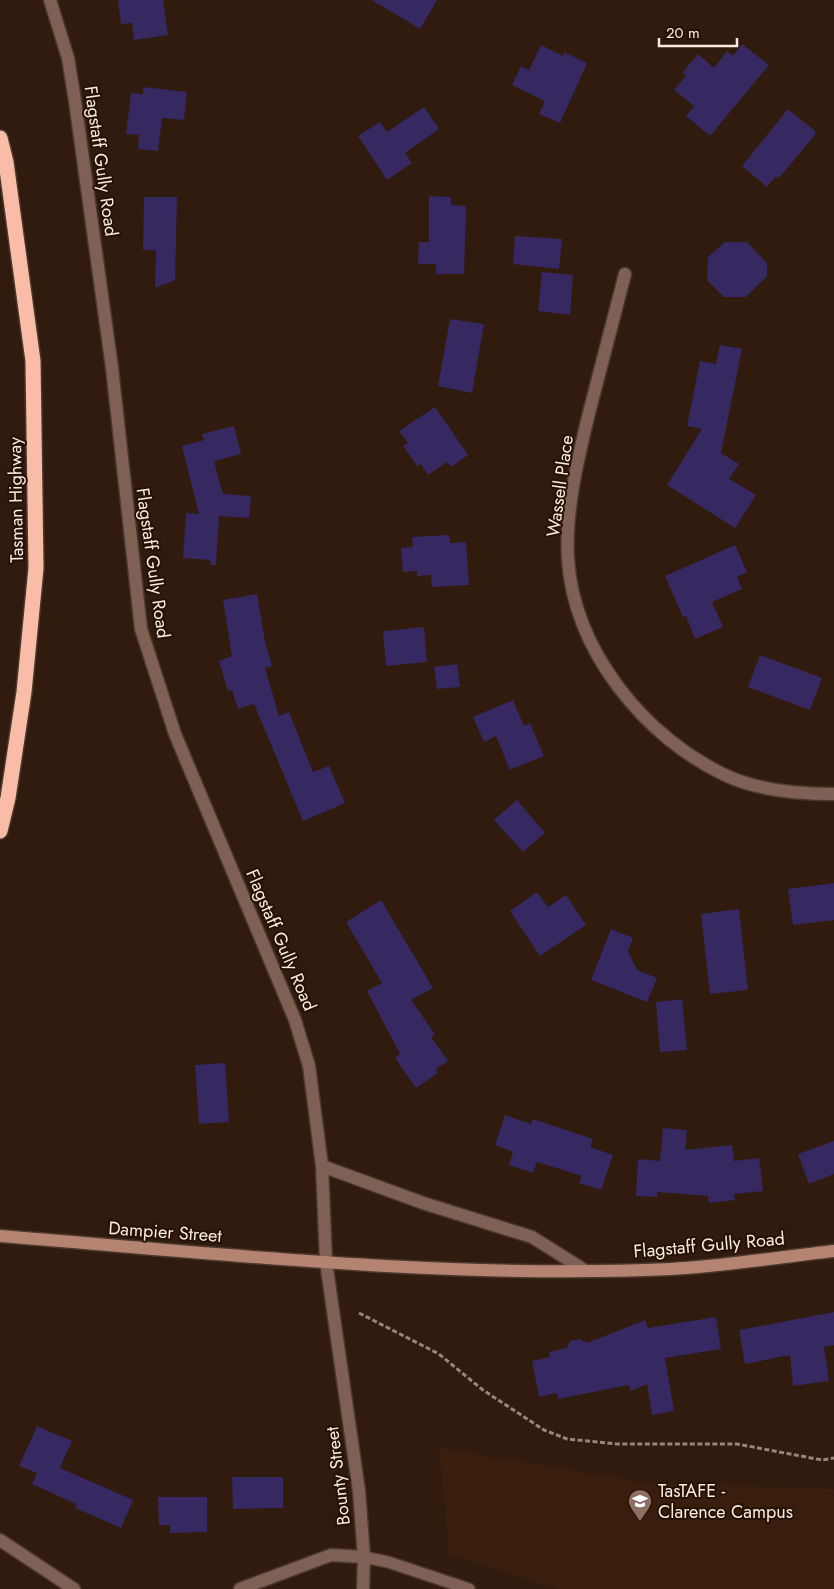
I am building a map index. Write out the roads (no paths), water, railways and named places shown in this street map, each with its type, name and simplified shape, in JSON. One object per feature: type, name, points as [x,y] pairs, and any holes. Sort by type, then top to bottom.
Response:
[{"type":"highway","name":"Tasman Highway","points":[[0,138],[7,172],[33,361],[36,568],[24,692],[8,798],[0,832]]},
{"type":"street","name":"Flagstaff Gully Road","points":[[50,0],[68,58],[75,100],[112,368],[141,629],[175,734],[296,1020],[308,1066],[322,1166],[326,1262],[493,1270],[586,1271],[674,1268],[834,1250]]},
{"type":"street","name":"Wassell Place","points":[[625,274],[578,460],[571,504],[568,559],[575,598],[586,631],[606,667],[632,704],[662,734],[694,758],[728,776],[753,784],[793,794],[834,794]]},
{"type":"street","points":[[322,1166],[423,1204],[532,1237],[586,1271]]},
{"type":"street","name":"Dampier Street","points":[[0,1236],[326,1262]]},
{"type":"street","name":"Bounty Street","points":[[326,1262],[359,1490],[364,1557],[362,1589]]},
{"type":"street","points":[[0,1540],[74,1589]]},
{"type":"street","points":[[240,1589],[331,1555],[364,1557]]},
{"type":"lane","points":[[364,1557],[388,1562],[469,1589]]},
{"type":"place","name":"TasTAFE - Clarence Campus","points":[[640,1522]]}]
